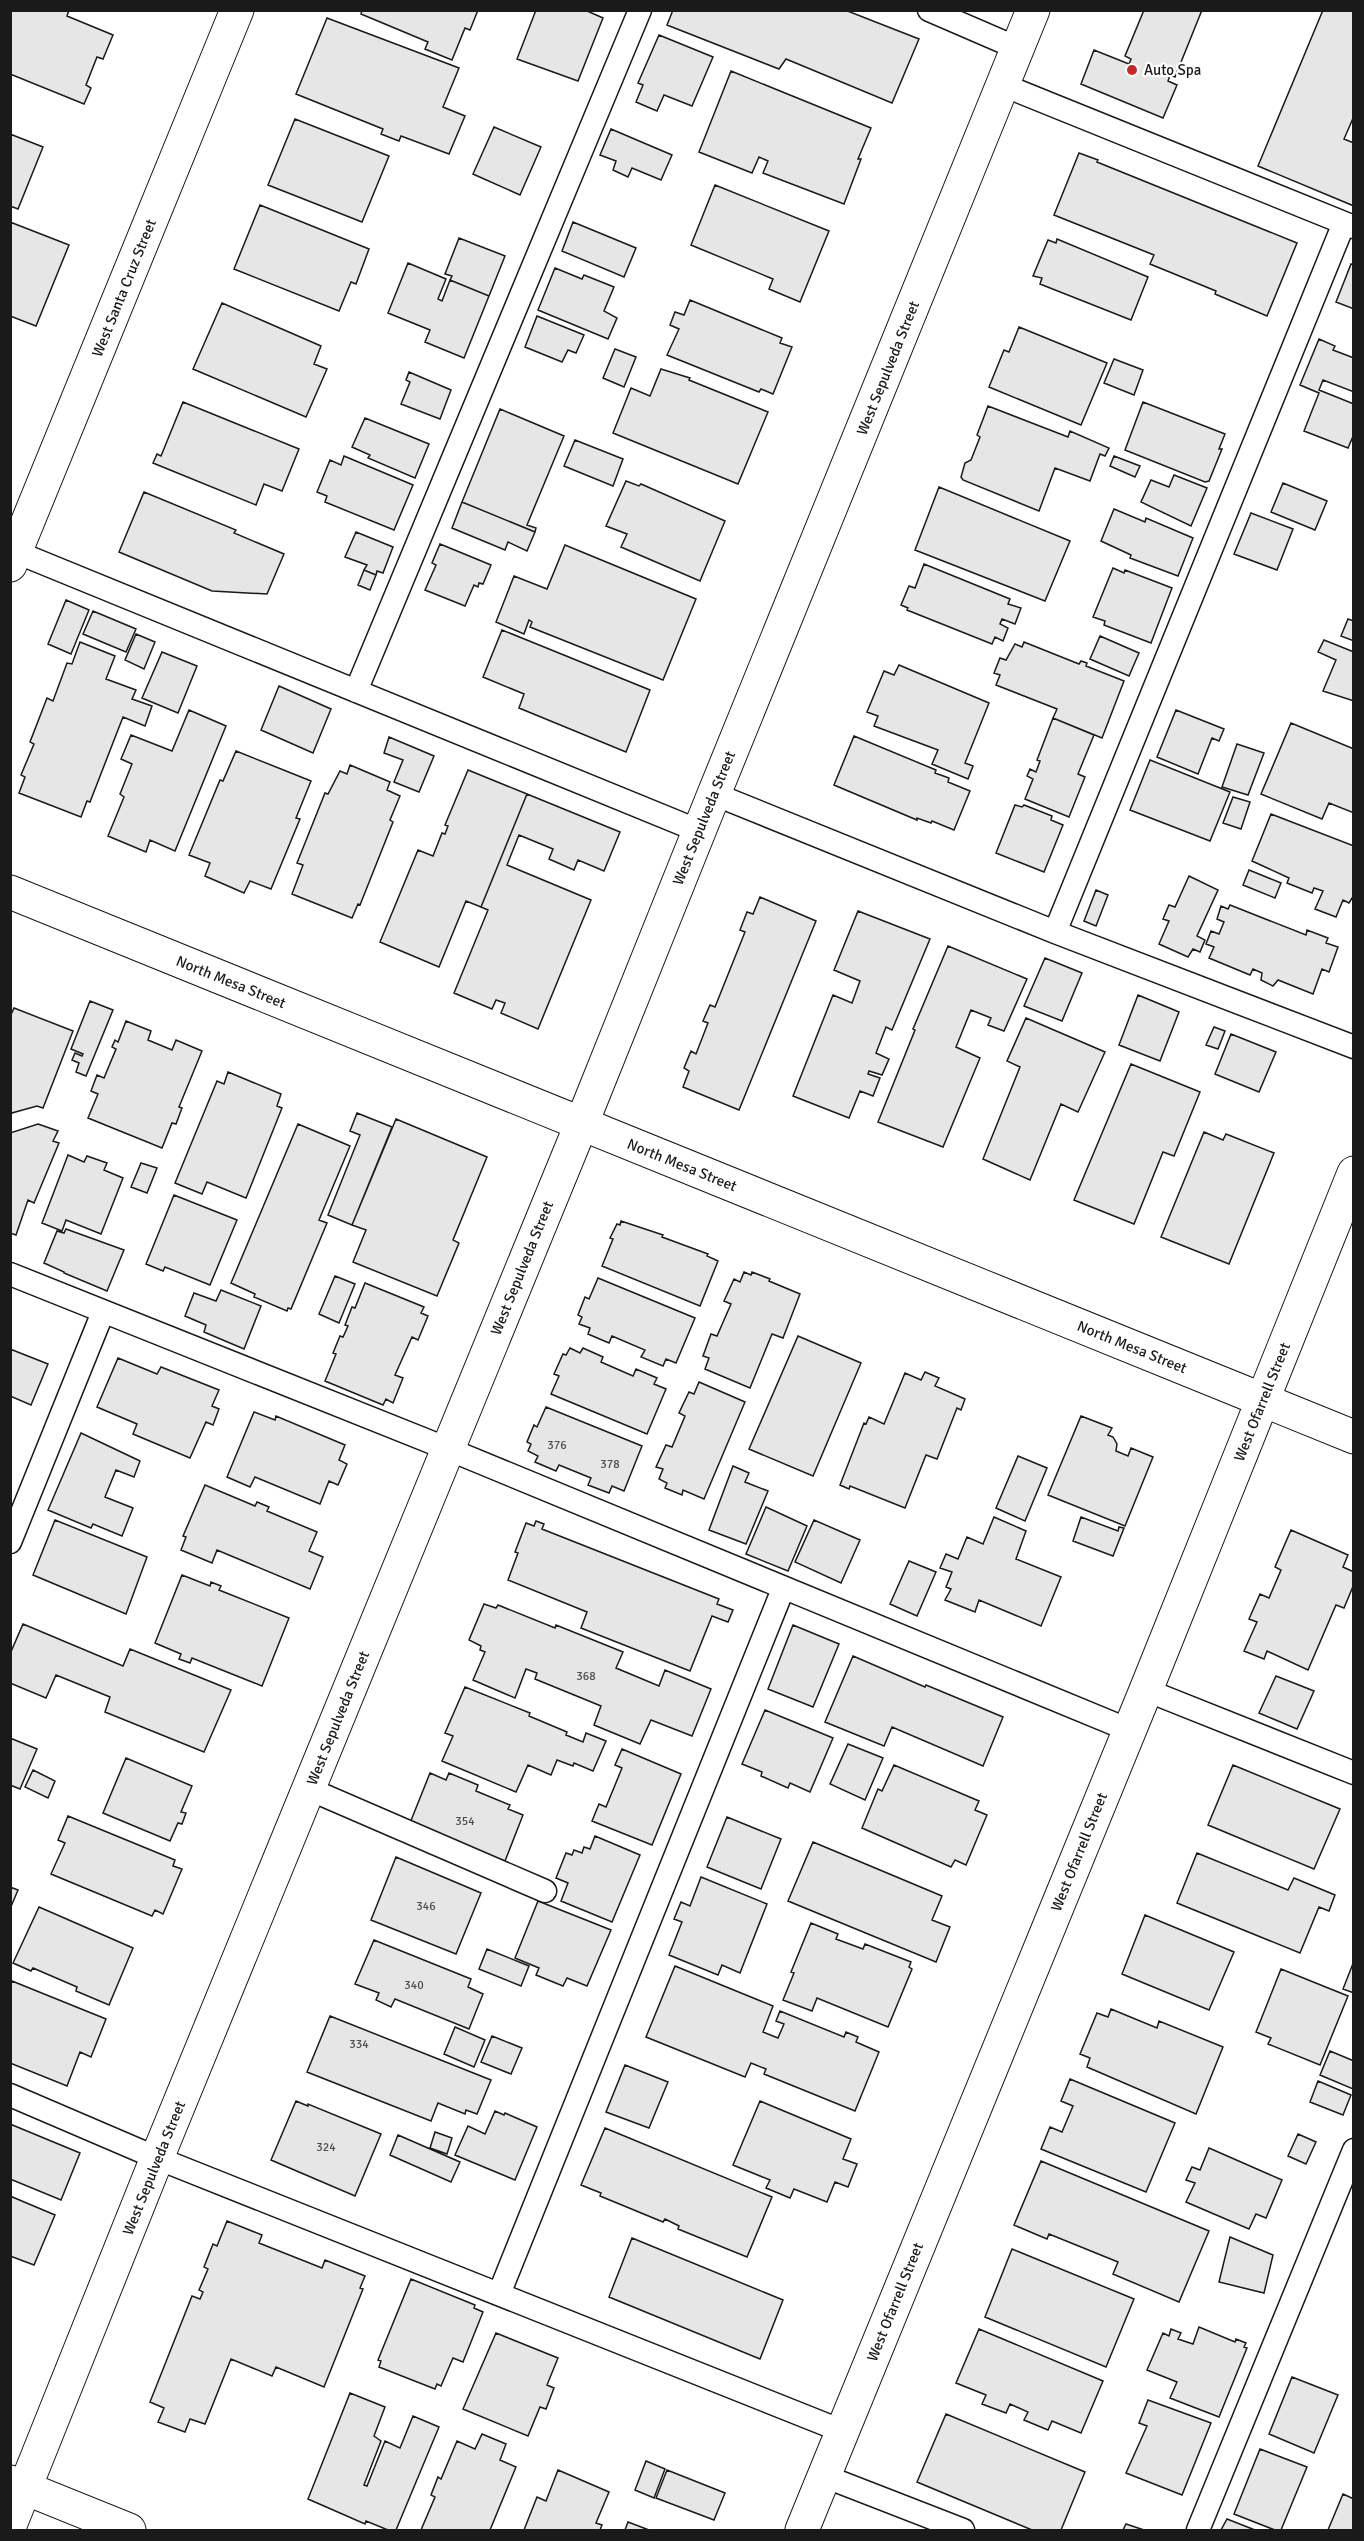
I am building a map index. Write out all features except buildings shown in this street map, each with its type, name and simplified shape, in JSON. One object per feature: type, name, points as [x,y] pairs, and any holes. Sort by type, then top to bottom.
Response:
[{"type":"street","name":"West Santa Cruz Street","points":[[13,558],[237,10]]},
{"type":"street","name":"West Sepulveda Street","points":[[10,2525],[18,2485],[157,2158],[309,1789],[1033,10]]},
{"type":"street","name":"North Mesa Street","points":[[10,892],[1353,1437]]},
{"type":"street","name":"West Ofarrell Street","points":[[802,2530],[1146,1690],[1353,1173]]},
{"type":"street","points":[[18,2485],[129,2530]]},
{"type":"lane","points":[[356,691],[640,10]]},
{"type":"lane","points":[[929,10],[1017,48]]},
{"type":"lane","points":[[1003,85],[1349,225],[1055,932]]},
{"type":"lane","points":[[13,558],[356,691],[699,831]]},
{"type":"lane","points":[[714,794],[1055,932],[1353,1047]]},
{"type":"lane","points":[[10,1274],[448,1449],[1129,1730]]},
{"type":"lane","points":[[10,1542],[103,1312]]},
{"type":"lane","points":[[499,2294],[783,1589]]},
{"type":"lane","points":[[1146,1690],[1353,1773]]},
{"type":"lane","points":[[309,1789],[545,1891]]},
{"type":"lane","points":[[10,2095],[157,2158],[842,2431]]},
{"type":"lane","points":[[1198,2530],[1353,2150]]},
{"type":"lane","points":[[824,2476],[963,2530]]},
{"type":"place","name":"Auto Spa","points":[[1132,70]]}]
